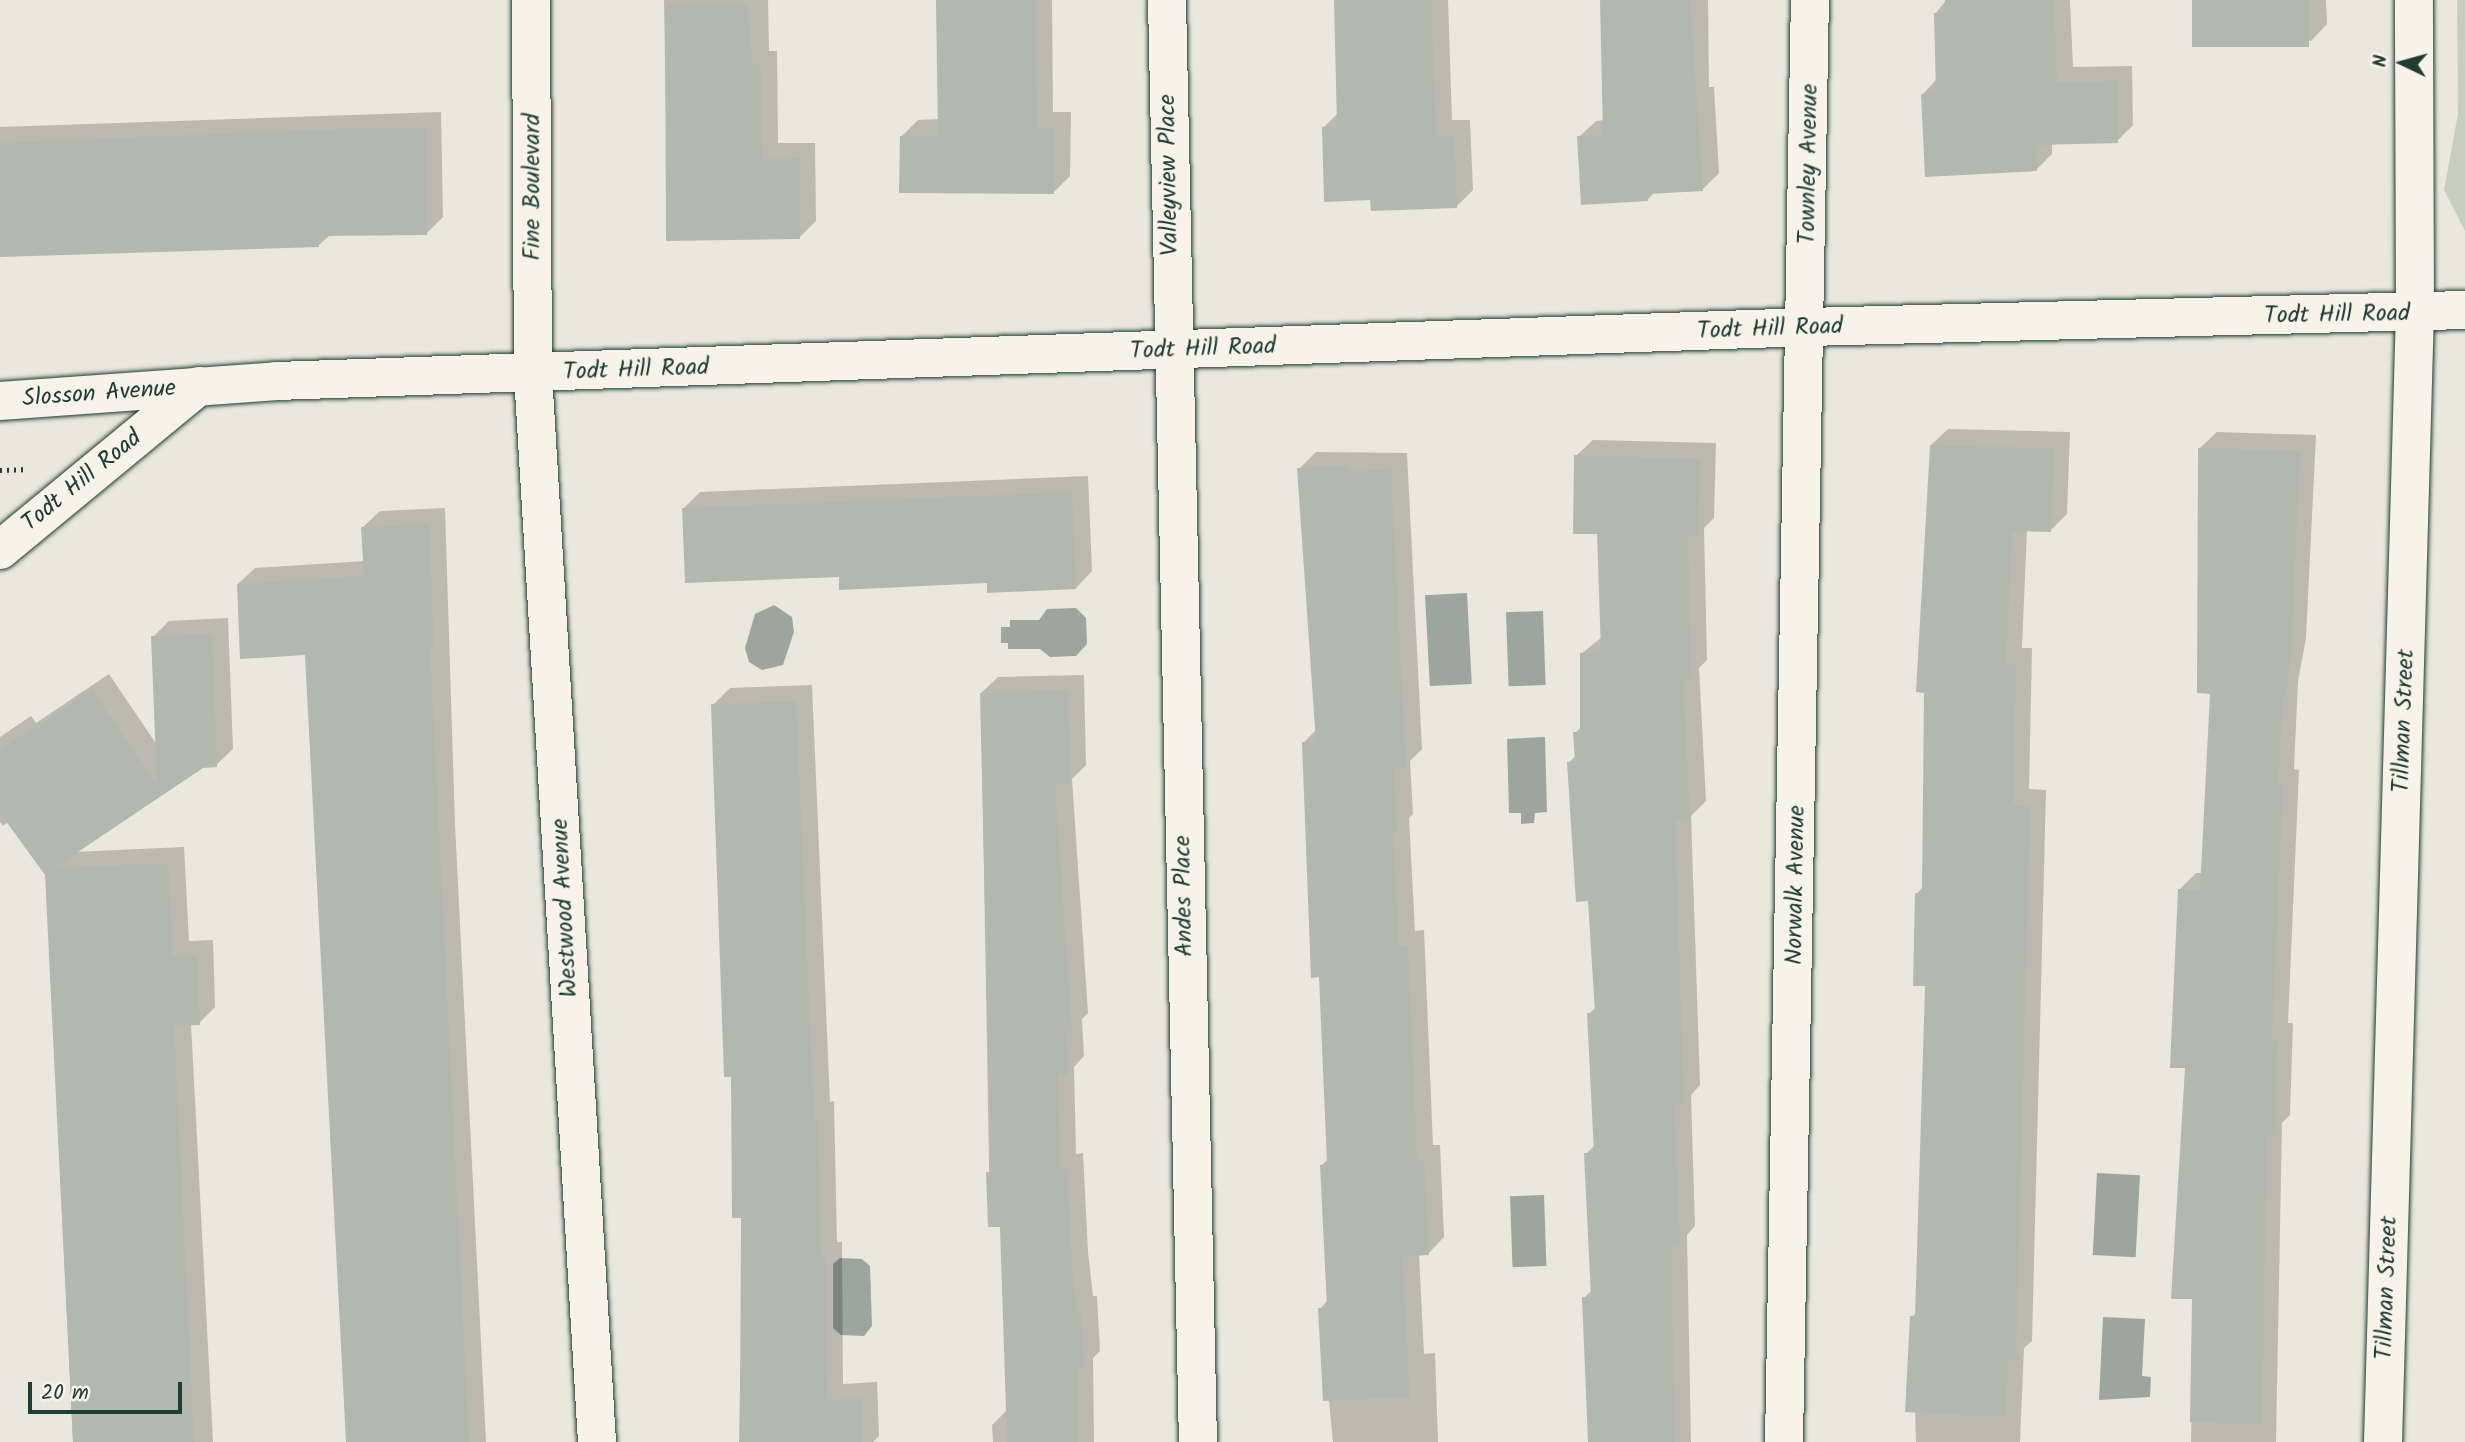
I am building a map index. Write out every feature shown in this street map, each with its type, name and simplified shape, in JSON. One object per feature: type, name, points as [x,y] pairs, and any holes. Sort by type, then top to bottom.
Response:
[{"type":"street","name":"Fine Boulevard","points":[[531,0],[533,374]]},
{"type":"street","name":"Valleyview Place","points":[[1167,0],[1171,351]]},
{"type":"street","name":"Townley Avenue","points":[[1807,327],[1810,0]]},
{"type":"street","name":"Tillman Street","points":[[2383,1442],[2415,313],[2414,0]]},
{"type":"street","name":"Todt Hill Road","points":[[0,550],[199,386],[1807,327],[2465,310]]},
{"type":"street","name":"Norwalk Avenue","points":[[1784,1442],[1807,327]]},
{"type":"street","name":"Andes Place","points":[[1171,351],[1198,1442]]},
{"type":"street","name":"Westwood Avenue","points":[[533,374],[597,1442]]},
{"type":"street","name":"Slosson Avenue","points":[[0,401],[199,386]]},
{"type":"shaded area","points":[[2457,0],[2465,0],[2465,231],[2444,190],[2458,114]]},
{"type":"shaded area","points":[[1467,593],[1472,684],[1430,686],[1425,595]]},
{"type":"shaded area","points":[[774,605],[792,617],[794,632],[783,665],[762,670],[749,662],[745,648],[755,614]]},
{"type":"shaded area","points":[[1076,608],[1086,618],[1087,644],[1076,656],[1050,657],[1040,649],[1008,649],[1008,643],[1001,643],[1001,627],[1010,627],[1010,620],[1039,620],[1047,609]]},
{"type":"shaded area","points":[[1543,611],[1546,685],[1509,686],[1506,612]]},
{"type":"shaded area","points":[[1545,737],[1547,812],[1535,813],[1534,823],[1521,824],[1521,813],[1509,813],[1507,739]]},
{"type":"shaded area","points":[[2097,1173],[2140,1175],[2136,1257],[2093,1255]]},
{"type":"shaded area","points":[[1544,1195],[1546,1266],[1512,1267],[1510,1196]]},
{"type":"shaded area","points":[[840,1258],[862,1259],[870,1266],[872,1326],[864,1336],[841,1335],[833,1328],[833,1264]]},
{"type":"shaded area","points":[[2103,1317],[2145,1319],[2142,1376],[2151,1377],[2150,1397],[2099,1400]]},
{"type":"building","points":[[936,0],[1036,0],[1037,128],[1055,128],[1054,194],[899,193],[900,136],[938,135]]},
{"type":"building","points":[[1334,0],[1431,0],[1436,136],[1454,136],[1457,208],[1371,211],[1370,200],[1324,202],[1322,127],[1337,126]]},
{"type":"building","points":[[1600,0],[1690,0],[1703,191],[1648,194],[1648,201],[1581,205],[1577,136],[1603,135]]},
{"type":"building","points":[[1945,0],[2054,0],[2057,82],[2117,81],[2118,143],[2036,145],[2037,171],[1925,177],[1921,94],[1936,93],[1934,13],[1945,12]]},
{"type":"building","points":[[2192,0],[2309,0],[2309,47],[2192,47]]},
{"type":"building","points":[[747,4],[753,67],[761,67],[762,159],[800,158],[800,239],[666,241],[665,5]]},
{"type":"building","points":[[360,128],[426,128],[427,235],[319,236],[319,247],[0,257],[0,143]]},
{"type":"building","points":[[1930,445],[2054,448],[2051,532],[2012,531],[2006,664],[2016,664],[2013,805],[2030,806],[2016,1359],[2008,1359],[2006,1417],[1905,1412],[1910,1316],[1915,1316],[1925,986],[1913,986],[1915,893],[1922,893],[1924,693],[1916,692]]},
{"type":"building","points":[[2198,448],[2300,451],[2291,655],[2286,696],[2283,696],[2278,785],[2283,786],[2272,1038],[2277,1039],[2275,1134],[2267,1134],[2262,1424],[2190,1422],[2192,1299],[2171,1299],[2185,1068],[2170,1068],[2178,889],[2200,890],[2210,694],[2197,693]]},
{"type":"building","points":[[1574,455],[1700,459],[1698,537],[1688,536],[1691,678],[1683,678],[1690,820],[1675,821],[1684,1104],[1674,1104],[1680,1245],[1671,1245],[1675,1442],[1588,1442],[1582,1297],[1591,1297],[1584,1153],[1594,1153],[1587,1013],[1595,1013],[1588,901],[1576,902],[1567,762],[1575,761],[1573,732],[1580,732],[1580,653],[1601,652],[1597,534],[1573,534]]},
{"type":"building","points":[[1347,465],[1347,471],[1391,469],[1406,767],[1394,768],[1397,832],[1393,832],[1399,947],[1408,946],[1417,1161],[1424,1160],[1429,1255],[1402,1257],[1410,1397],[1323,1401],[1318,1308],[1327,1308],[1320,1165],[1327,1164],[1319,977],[1311,978],[1302,742],[1316,742],[1297,468]]},
{"type":"building","points":[[1072,492],[1076,589],[987,593],[987,583],[839,590],[839,577],[685,583],[682,508]]},
{"type":"building","points":[[429,524],[434,647],[430,647],[469,1442],[346,1442],[305,655],[240,659],[237,584],[364,576],[361,527]]},
{"type":"building","points":[[212,634],[217,767],[203,768],[54,868],[168,863],[173,957],[197,956],[200,1025],[174,1026],[194,1442],[73,1442],[45,875],[0,813],[0,750],[92,689],[157,785],[151,636]]},
{"type":"building","points":[[1068,690],[1070,783],[1055,784],[1072,1032],[1066,1033],[1069,1075],[1058,1075],[1060,1169],[1067,1169],[1072,1269],[1077,1312],[1081,1312],[1084,1369],[1077,1370],[1079,1442],[1007,1442],[1000,1227],[988,1227],[986,1172],[991,1172],[980,693]]},
{"type":"building","points":[[796,701],[814,1117],[818,1117],[821,1258],[826,1258],[827,1400],[861,1398],[862,1442],[740,1442],[741,1218],[732,1218],[731,1077],[724,1077],[711,704]]}]
